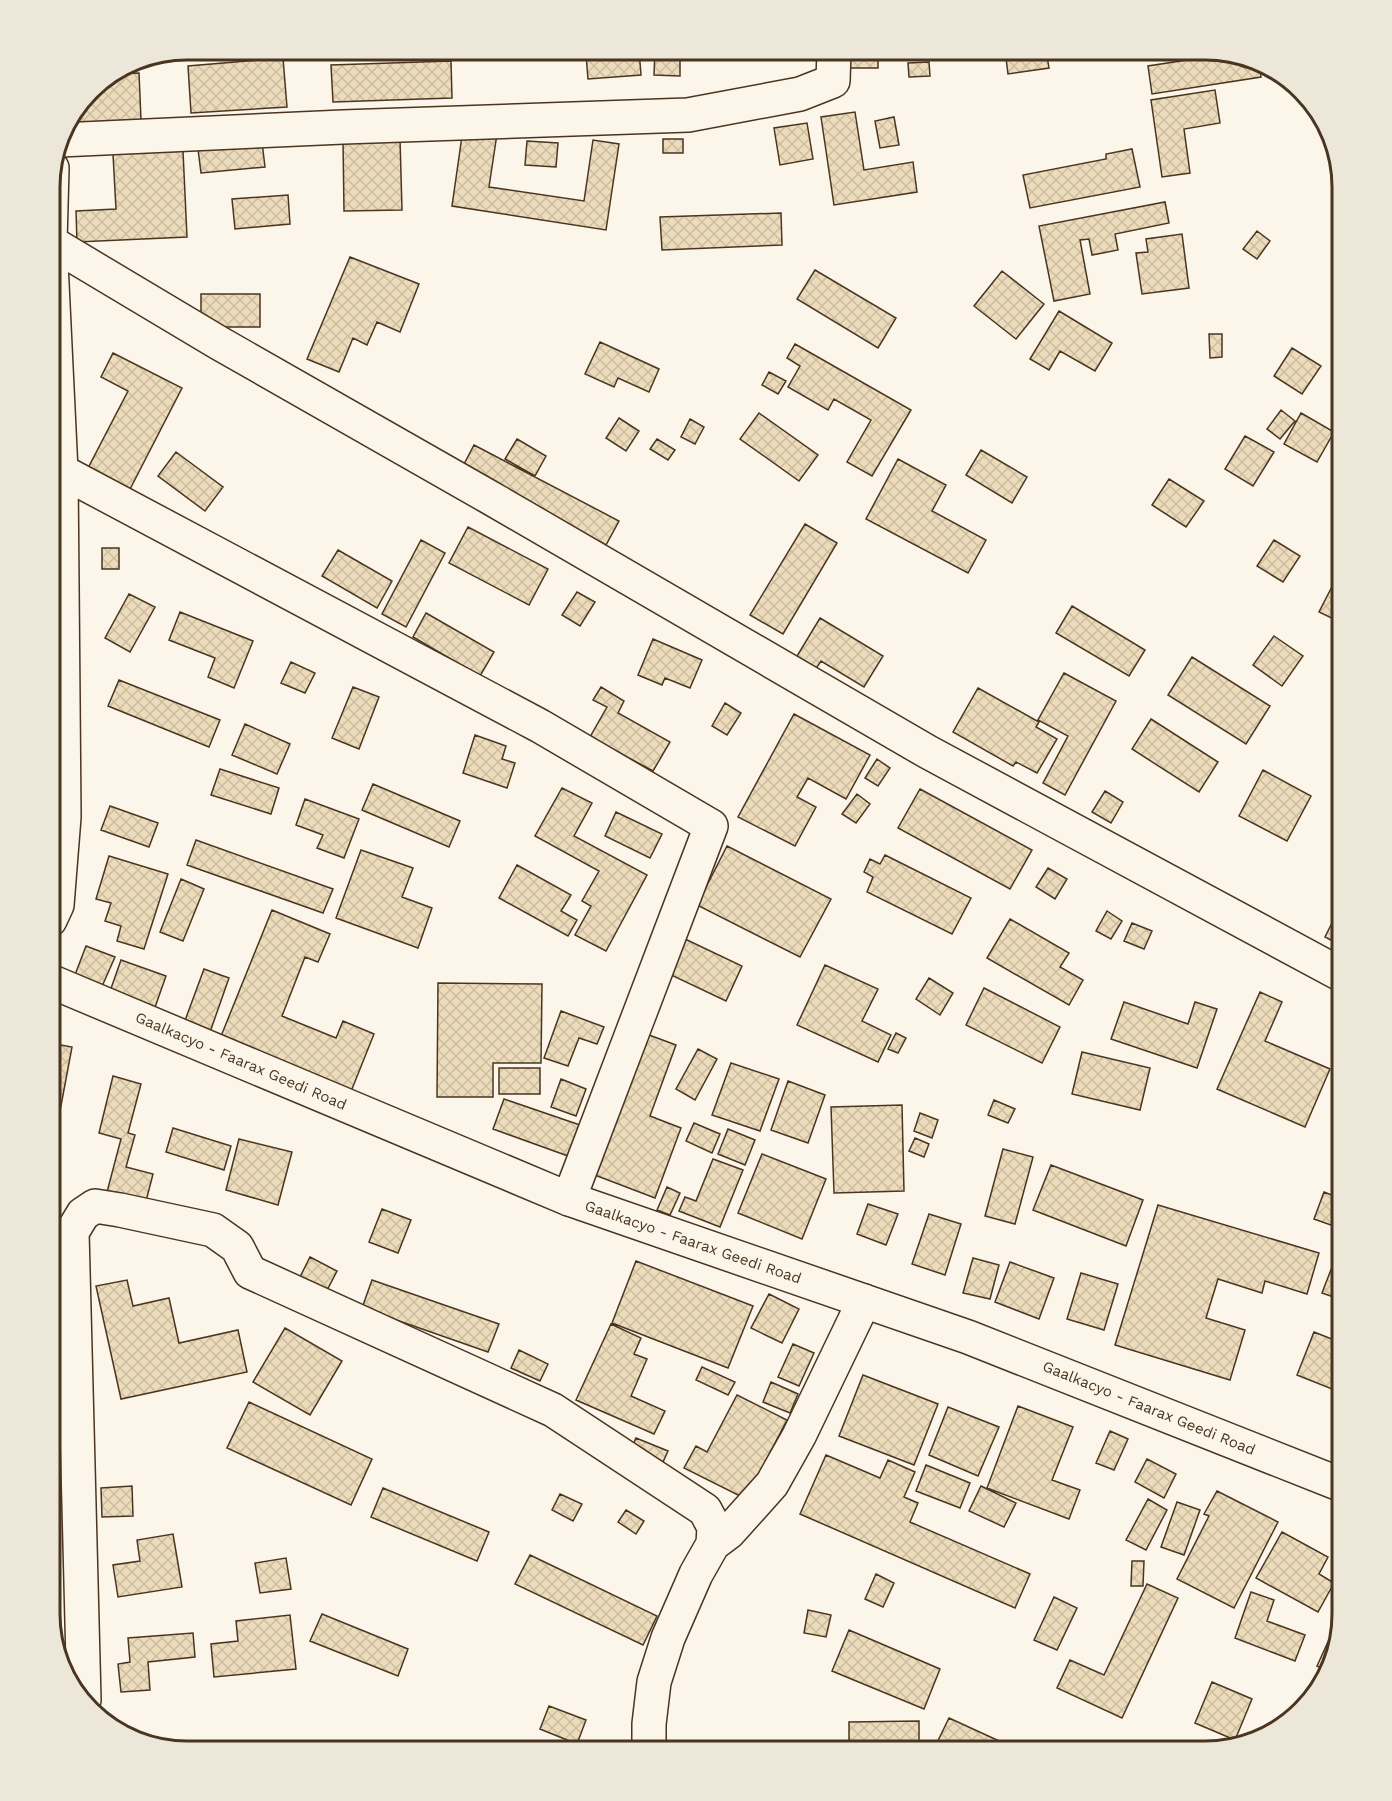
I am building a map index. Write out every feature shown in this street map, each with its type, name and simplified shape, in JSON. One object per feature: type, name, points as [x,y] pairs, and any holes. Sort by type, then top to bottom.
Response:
[{"type":"street","points":[[70,140],[688,115],[800,94],[833,81],[834,60]]},
{"type":"street","points":[[60,248],[219,343],[928,752],[1332,970]]},
{"type":"street","points":[[60,469],[540,726],[711,826],[569,1199]]},
{"type":"street","name":"Gaalkacyo - Faarax Geedi Road","points":[[60,985],[569,1199],[968,1336],[1332,1481]]},
{"type":"street","points":[[84,1687],[72,1232],[83,1214],[95,1206],[120,1209],[213,1230],[237,1247],[250,1272],[553,1410],[705,1510],[714,1527],[713,1544]]},
{"type":"street","points":[[649,1741],[654,1682],[668,1638],[696,1574],[713,1544],[729,1532],[772,1484],[799,1436],[864,1301]]},
{"type":"building","points":[[283,60],[287,107],[191,113],[188,66]]},
{"type":"building","points":[[586,60],[640,60],[641,75],[588,79]]},
{"type":"building","points":[[655,60],[680,60],[680,76],[654,75]]},
{"type":"building","points":[[845,60],[878,60],[878,68],[845,68]]},
{"type":"building","points":[[1006,60],[1048,60],[1049,68],[1008,74]]},
{"type":"building","points":[[1188,60],[1213,60],[1238,64],[1260,74],[1261,77],[1152,94],[1148,66]]},
{"type":"building","points":[[451,61],[452,98],[333,102],[331,65]]},
{"type":"building","points":[[929,62],[930,76],[909,77],[908,63]]},
{"type":"building","points":[[130,73],[139,73],[141,120],[78,123],[97,97]]},
{"type":"building","points":[[1215,90],[1220,123],[1184,129],[1190,173],[1162,177],[1151,100]]},
{"type":"building","points":[[855,112],[864,170],[913,162],[917,192],[834,205],[821,117]]},
{"type":"building","points":[[894,117],[899,145],[880,148],[875,121]]},
{"type":"building","points":[[807,123],[813,159],[780,165],[774,128]]},
{"type":"building","points":[[463,129],[497,134],[489,187],[584,201],[593,140],[619,144],[606,230],[452,206]]},
{"type":"building","points":[[400,139],[402,210],[344,211],[343,140]]},
{"type":"building","points":[[663,139],[683,139],[683,153],[663,153]]},
{"type":"building","points":[[527,141],[558,143],[556,167],[525,165]]},
{"type":"building","points":[[262,142],[265,167],[201,173],[198,149]]},
{"type":"building","points":[[1132,149],[1140,187],[1030,208],[1023,175],[1106,159],[1106,154]]},
{"type":"building","points":[[183,151],[187,237],[77,242],[76,211],[116,209],[113,154]]},
{"type":"building","points":[[288,195],[290,224],[235,229],[232,199]]},
{"type":"building","points":[[1165,202],[1169,223],[1115,234],[1118,250],[1092,255],[1089,239],[1080,240],[1090,294],[1054,301],[1039,226]]},
{"type":"building","points":[[781,213],[782,245],[662,250],[660,217]]},
{"type":"building","points":[[1257,231],[1270,241],[1257,259],[1243,249]]},
{"type":"building","points":[[1182,234],[1189,288],[1142,294],[1136,253],[1148,252],[1146,239]]},
{"type":"building","points":[[350,257],[419,284],[400,332],[377,322],[367,345],[353,338],[339,372],[307,359]]},
{"type":"building","points":[[815,270],[896,318],[878,348],[797,299]]},
{"type":"building","points":[[1002,271],[1044,304],[1016,339],[974,306]]},
{"type":"building","points":[[201,294],[260,294],[260,327],[201,327]]},
{"type":"building","points":[[1059,311],[1112,343],[1095,371],[1060,351],[1049,370],[1030,359]]},
{"type":"building","points":[[1209,334],[1222,334],[1222,357],[1210,358]]},
{"type":"building","points":[[600,342],[659,369],[649,392],[618,378],[614,387],[585,374]]},
{"type":"building","points":[[795,344],[911,410],[872,476],[847,462],[871,420],[834,399],[828,410],[788,387],[800,366],[787,358]]},
{"type":"building","points":[[1292,348],[1321,366],[1302,394],[1274,376]]},
{"type":"building","points":[[113,353],[182,388],[128,493],[86,472],[128,391],[101,377]]},
{"type":"building","points":[[769,372],[786,381],[778,394],[762,385]]},
{"type":"building","points":[[1281,410],[1295,421],[1280,439],[1267,429]]},
{"type":"building","points":[[759,413],[818,455],[799,481],[740,439]]},
{"type":"building","points":[[1301,413],[1332,431],[1332,436],[1317,462],[1284,444]]},
{"type":"building","points":[[619,418],[639,431],[626,451],[606,438]]},
{"type":"building","points":[[690,419],[704,427],[695,444],[681,437]]},
{"type":"building","points":[[1245,436],[1274,452],[1253,486],[1225,469]]},
{"type":"building","points":[[517,439],[546,456],[535,476],[505,459]]},
{"type":"building","points":[[657,439],[675,450],[668,460],[650,449]]},
{"type":"building","points":[[474,445],[619,521],[606,545],[462,468]]},
{"type":"building","points":[[981,450],[1027,477],[1012,503],[966,475]]},
{"type":"building","points":[[176,452],[223,487],[205,511],[158,476]]},
{"type":"building","points":[[898,459],[946,485],[932,511],[986,540],[968,573],[866,519]]},
{"type":"building","points":[[1169,479],[1204,501],[1186,527],[1152,505]]},
{"type":"building","points":[[805,524],[837,543],[783,634],[750,615]]},
{"type":"building","points":[[468,527],[548,569],[529,605],[449,563]]},
{"type":"building","points":[[421,540],[445,553],[406,627],[382,614]]},
{"type":"building","points":[[1274,540],[1300,556],[1283,582],[1257,566]]},
{"type":"building","points":[[102,548],[119,548],[119,569],[102,569]]},
{"type":"building","points":[[338,550],[392,581],[377,608],[322,576]]},
{"type":"building","points":[[1332,587],[1332,618],[1319,612]]},
{"type":"building","points":[[577,592],[595,602],[580,626],[562,615]]},
{"type":"building","points":[[129,594],[155,607],[130,652],[105,638]]},
{"type":"building","points":[[1072,606],[1145,650],[1129,676],[1056,633]]},
{"type":"building","points":[[180,612],[253,641],[234,688],[208,677],[215,658],[169,640]]},
{"type":"building","points":[[426,613],[494,652],[480,676],[413,637]]},
{"type":"building","points":[[820,618],[883,656],[864,687],[821,661],[813,673],[794,661]]},
{"type":"building","points":[[1274,636],[1303,656],[1282,686],[1253,665]]},
{"type":"building","points":[[653,639],[702,660],[690,688],[665,678],[662,685],[638,675]]},
{"type":"building","points":[[1192,657],[1270,706],[1246,744],[1168,695]]},
{"type":"building","points":[[291,662],[315,673],[305,693],[281,683]]},
{"type":"building","points":[[1064,673],[1116,701],[1065,795],[1043,783],[1068,736],[1038,720]]},
{"type":"building","points":[[119,680],[220,720],[209,747],[108,706]]},
{"type":"building","points":[[353,687],[379,697],[359,749],[332,738]]},
{"type":"building","points":[[601,687],[624,701],[618,713],[670,742],[653,771],[590,737],[607,707],[593,700]]},
{"type":"building","points":[[978,688],[1039,722],[1036,727],[1057,739],[1037,773],[1016,762],[1013,766],[953,732]]},
{"type":"building","points":[[725,703],[741,713],[727,735],[712,726]]},
{"type":"building","points":[[794,714],[870,755],[846,799],[808,778],[797,797],[816,807],[795,846],[738,817]]},
{"type":"building","points":[[1151,719],[1218,762],[1199,792],[1132,749]]},
{"type":"building","points":[[245,724],[290,744],[277,774],[232,755]]},
{"type":"building","points":[[475,735],[506,746],[502,759],[515,763],[507,788],[463,773]]},
{"type":"building","points":[[877,759],[890,768],[878,786],[865,778]]},
{"type":"building","points":[[220,769],[279,788],[271,814],[211,795]]},
{"type":"building","points":[[1263,770],[1311,796],[1287,841],[1239,816]]},
{"type":"building","points":[[373,784],[460,821],[449,847],[362,810]]},
{"type":"building","points":[[562,788],[592,803],[574,836],[647,875],[606,951],[575,935],[591,906],[582,901],[599,871],[535,836]]},
{"type":"building","points":[[920,789],[1032,850],[1010,889],[898,828]]},
{"type":"building","points":[[1105,791],[1123,802],[1111,823],[1092,812]]},
{"type":"building","points":[[857,794],[870,804],[856,823],[842,814]]},
{"type":"building","points":[[305,799],[359,819],[344,858],[317,848],[323,835],[296,825]]},
{"type":"building","points":[[110,806],[158,823],[149,847],[101,830]]},
{"type":"building","points":[[616,812],[662,834],[650,858],[605,836]]},
{"type":"building","points":[[196,840],[333,889],[323,913],[187,865]]},
{"type":"building","points":[[727,846],[831,899],[800,957],[697,905]]},
{"type":"building","points":[[361,850],[413,868],[402,897],[432,908],[418,948],[336,918]]},
{"type":"building","points":[[885,855],[971,898],[952,934],[867,892],[873,877],[864,872],[870,859],[880,864]]},
{"type":"building","points":[[109,856],[168,874],[144,949],[117,941],[121,926],[105,921],[111,903],[96,899]]},
{"type":"building","points":[[517,865],[571,895],[561,911],[577,920],[568,936],[499,898]]},
{"type":"building","points":[[1048,868],[1067,879],[1055,899],[1036,887]]},
{"type":"building","points":[[181,879],[204,889],[183,941],[160,932]]},
{"type":"building","points":[[272,910],[330,934],[318,962],[305,957],[282,1016],[336,1038],[343,1021],[374,1034],[348,1099],[217,1046]]},
{"type":"building","points":[[1107,911],[1122,921],[1111,939],[1096,931]]},
{"type":"building","points":[[1010,919],[1069,953],[1060,967],[1083,980],[1069,1005],[987,958]]},
{"type":"building","points":[[1132,923],[1152,931],[1144,949],[1124,941]]},
{"type":"building","points":[[1332,923],[1332,941],[1325,937]]},
{"type":"building","points":[[685,939],[742,966],[726,1001],[669,974]]},
{"type":"building","points":[[86,946],[115,957],[100,991],[73,980]]},
{"type":"building","points":[[121,960],[166,976],[153,1013],[108,997]]},
{"type":"building","points":[[825,965],[878,989],[862,1021],[891,1035],[878,1062],[797,1025]]},
{"type":"building","points":[[204,969],[229,978],[209,1035],[183,1026]]},
{"type":"building","points":[[929,978],[953,993],[940,1015],[916,999]]},
{"type":"building","points":[[438,983],[542,984],[541,1063],[493,1063],[493,1097],[437,1097]]},
{"type":"building","points":[[984,988],[1060,1027],[1042,1063],[966,1025]]},
{"type":"building","points":[[1260,992],[1282,1002],[1265,1041],[1330,1069],[1305,1127],[1217,1089]]},
{"type":"building","points":[[1124,1002],[1188,1024],[1195,1002],[1217,1009],[1197,1068],[1111,1039]]},
{"type":"building","points":[[561,1011],[604,1027],[597,1044],[579,1038],[568,1066],[544,1058]]},
{"type":"building","points":[[641,1032],[676,1045],[650,1116],[681,1128],[655,1198],[587,1172]]},
{"type":"building","points":[[896,1033],[906,1038],[898,1053],[888,1049]]},
{"type":"building","points":[[60,1045],[72,1047],[60,1111]]},
{"type":"building","points":[[698,1049],[717,1059],[695,1100],[676,1089]]},
{"type":"building","points":[[1082,1052],[1150,1068],[1140,1110],[1072,1094]]},
{"type":"building","points":[[731,1063],[779,1079],[760,1131],[712,1115]]},
{"type":"building","points":[[499,1068],[540,1068],[540,1094],[499,1094]]},
{"type":"building","points":[[113,1076],[141,1084],[128,1133],[135,1135],[126,1167],[153,1174],[146,1201],[107,1192],[121,1139],[99,1133]]},
{"type":"building","points":[[561,1079],[586,1089],[576,1116],[551,1107]]},
{"type":"building","points":[[788,1081],[825,1095],[808,1143],[771,1130]]},
{"type":"building","points":[[504,1099],[580,1125],[568,1156],[493,1129]]},
{"type":"building","points":[[994,1100],[1015,1109],[1008,1123],[988,1115]]},
{"type":"building","points":[[902,1105],[904,1191],[834,1193],[831,1107]]},
{"type":"building","points":[[920,1113],[938,1120],[932,1138],[914,1131]]},
{"type":"building","points":[[694,1123],[720,1134],[712,1153],[686,1141]]},
{"type":"building","points":[[173,1128],[231,1146],[224,1170],[166,1152]]},
{"type":"building","points":[[728,1129],[755,1140],[745,1165],[718,1154]]},
{"type":"building","points":[[915,1138],[929,1144],[924,1157],[909,1151]]},
{"type":"building","points":[[239,1139],[292,1152],[278,1205],[226,1190]]},
{"type":"building","points":[[1003,1149],[1033,1157],[1015,1224],[985,1216]]},
{"type":"building","points":[[762,1154],[826,1179],[802,1239],[738,1213]]},
{"type":"building","points":[[713,1159],[743,1170],[720,1227],[679,1211],[685,1197],[696,1201]]},
{"type":"building","points":[[1051,1165],[1143,1200],[1126,1246],[1033,1210]]},
{"type":"building","points":[[667,1187],[680,1193],[670,1215],[657,1210]]},
{"type":"building","points":[[1324,1192],[1332,1195],[1332,1225],[1314,1219]]},
{"type":"building","points":[[868,1204],[898,1214],[886,1245],[857,1234]]},
{"type":"building","points":[[1158,1205],[1319,1253],[1307,1294],[1265,1281],[1262,1293],[1218,1279],[1206,1318],[1245,1330],[1230,1380],[1115,1345]]},
{"type":"building","points":[[382,1209],[411,1220],[398,1253],[369,1242]]},
{"type":"building","points":[[929,1214],[961,1224],[945,1275],[912,1264]]},
{"type":"building","points":[[310,1257],[337,1271],[324,1296],[297,1283]]},
{"type":"building","points":[[973,1258],[999,1265],[990,1299],[963,1293]]},
{"type":"building","points":[[636,1261],[753,1306],[728,1368],[612,1323]]},
{"type":"building","points":[[1010,1262],[1054,1278],[1039,1319],[995,1302]]},
{"type":"building","points":[[1332,1267],[1332,1296],[1322,1293]]},
{"type":"building","points":[[1081,1273],[1118,1284],[1104,1330],[1067,1319]]},
{"type":"building","points":[[127,1280],[133,1306],[169,1298],[179,1343],[238,1330],[247,1372],[121,1399],[96,1286]]},
{"type":"building","points":[[372,1280],[499,1324],[488,1352],[362,1308]]},
{"type":"building","points":[[769,1294],[799,1309],[782,1343],[751,1328]]},
{"type":"building","points":[[611,1324],[641,1338],[634,1354],[647,1359],[631,1396],[665,1411],[654,1434],[576,1400]]},
{"type":"building","points":[[285,1328],[342,1361],[310,1415],[253,1382]]},
{"type":"building","points":[[1314,1332],[1332,1339],[1332,1389],[1297,1375]]},
{"type":"building","points":[[793,1344],[814,1353],[799,1386],[778,1377]]},
{"type":"building","points":[[519,1350],[548,1364],[540,1381],[511,1368]]},
{"type":"building","points":[[702,1367],[735,1382],[728,1395],[696,1380]]},
{"type":"building","points":[[863,1375],[938,1404],[914,1465],[839,1436]]},
{"type":"building","points":[[771,1382],[798,1394],[790,1413],[763,1402]]},
{"type":"building","points":[[737,1395],[787,1420],[746,1499],[684,1468],[696,1446],[707,1452]]},
{"type":"building","points":[[249,1402],[372,1459],[351,1505],[227,1448]]},
{"type":"building","points":[[1018,1406],[1073,1427],[1052,1480],[1080,1490],[1069,1519],[987,1488]]},
{"type":"building","points":[[948,1407],[999,1427],[978,1476],[929,1455]]},
{"type":"building","points":[[1110,1431],[1128,1439],[1114,1470],[1096,1463]]},
{"type":"building","points":[[636,1438],[668,1451],[663,1462],[631,1449]]},
{"type":"building","points":[[826,1455],[880,1478],[888,1460],[915,1472],[904,1497],[918,1503],[910,1522],[1030,1574],[1015,1608],[800,1514]]},
{"type":"building","points":[[1147,1459],[1176,1474],[1164,1498],[1135,1482]]},
{"type":"building","points":[[926,1465],[970,1483],[960,1508],[916,1491]]},
{"type":"building","points":[[132,1486],[133,1516],[102,1517],[101,1488]]},
{"type":"building","points":[[981,1486],[1016,1503],[1004,1527],[969,1511]]},
{"type":"building","points":[[383,1488],[489,1532],[477,1561],[371,1517]]},
{"type":"building","points":[[1217,1491],[1278,1522],[1234,1608],[1177,1579],[1209,1516],[1204,1514]]},
{"type":"building","points":[[560,1494],[582,1504],[573,1521],[552,1510]]},
{"type":"building","points":[[1148,1499],[1167,1510],[1146,1550],[1126,1540]]},
{"type":"building","points":[[1177,1502],[1200,1510],[1184,1555],[1161,1547]]},
{"type":"building","points":[[626,1510],[644,1521],[636,1534],[618,1522]]},
{"type":"building","points":[[1282,1532],[1328,1557],[1319,1574],[1332,1582],[1332,1587],[1318,1612],[1256,1578]]},
{"type":"building","points":[[173,1534],[182,1587],[118,1597],[113,1565],[140,1561],[137,1540]]},
{"type":"building","points":[[530,1555],[657,1616],[643,1645],[515,1584]]},
{"type":"building","points":[[286,1558],[291,1589],[260,1593],[255,1563]]},
{"type":"building","points":[[1132,1561],[1144,1561],[1143,1586],[1131,1586]]},
{"type":"building","points":[[876,1574],[894,1583],[883,1607],[865,1599]]},
{"type":"building","points":[[1147,1584],[1178,1598],[1122,1718],[1057,1688],[1070,1660],[1104,1675]]},
{"type":"building","points":[[1251,1592],[1274,1600],[1267,1621],[1305,1635],[1295,1661],[1235,1638]]},
{"type":"building","points":[[1054,1597],[1077,1608],[1057,1650],[1034,1640]]},
{"type":"building","points":[[808,1610],[831,1615],[826,1637],[804,1633]]},
{"type":"building","points":[[322,1614],[408,1649],[398,1676],[310,1641]]},
{"type":"building","points":[[290,1615],[296,1669],[214,1677],[211,1644],[238,1641],[236,1621]]},
{"type":"building","points":[[849,1630],[940,1669],[924,1709],[832,1671]]},
{"type":"building","points":[[193,1633],[195,1657],[148,1662],[150,1690],[121,1692],[118,1664],[130,1662],[128,1638]]},
{"type":"building","points":[[1330,1638],[1322,1662],[1320,1667],[1317,1666]]},
{"type":"building","points":[[1212,1682],[1252,1699],[1236,1737],[1232,1739],[1195,1723]]},
{"type":"building","points":[[549,1706],[586,1720],[578,1741],[570,1741],[540,1729]]},
{"type":"building","points":[[949,1718],[999,1741],[938,1741]]},
{"type":"building","points":[[919,1721],[919,1741],[849,1741],[849,1722]]}]
